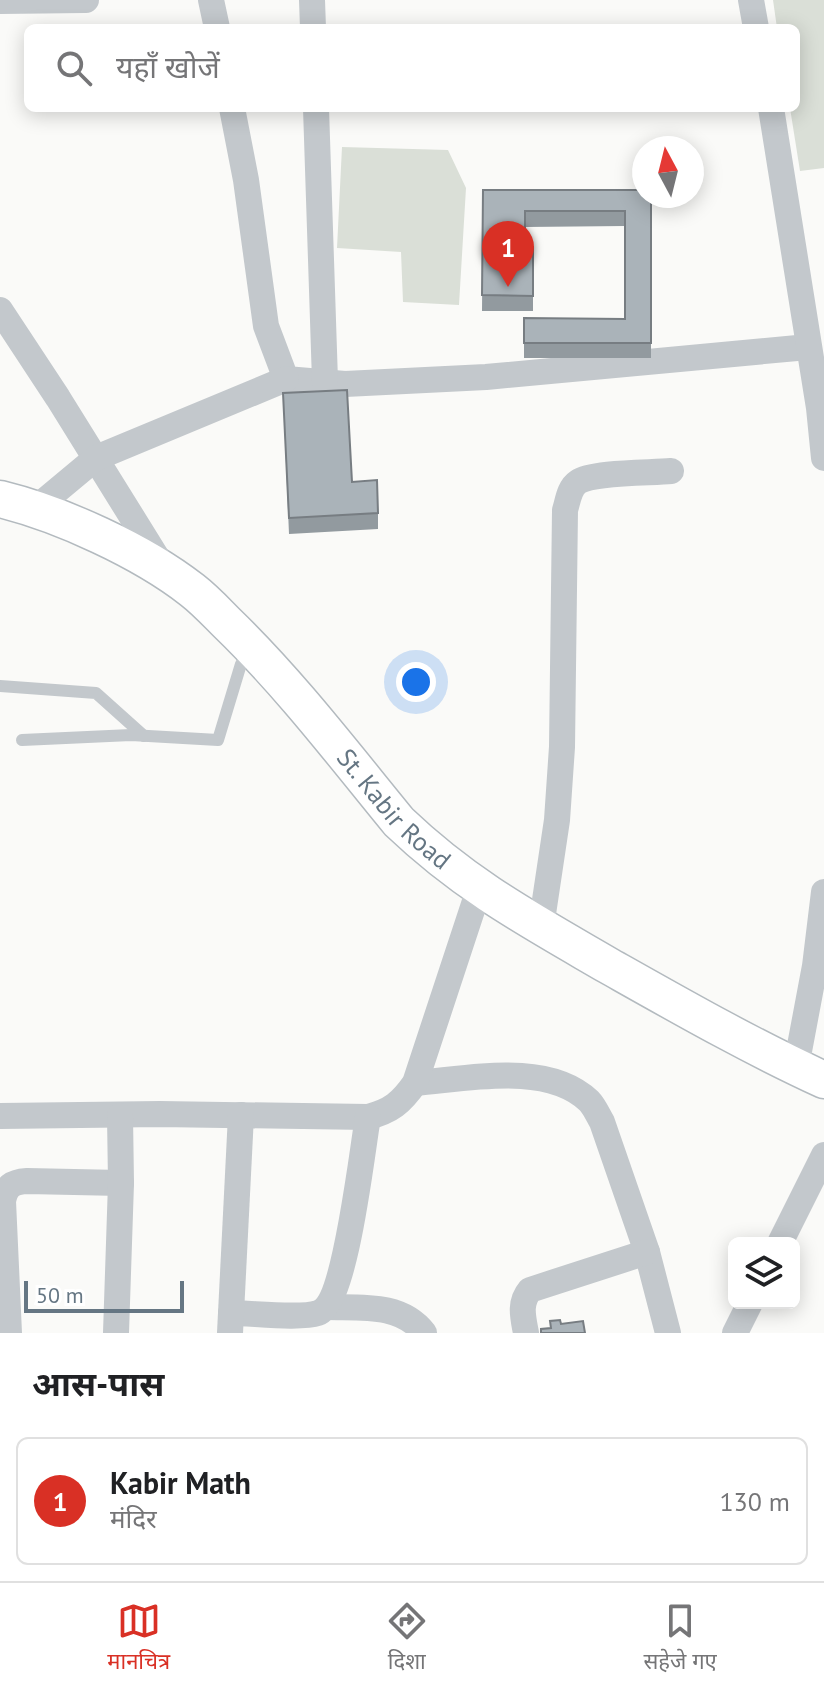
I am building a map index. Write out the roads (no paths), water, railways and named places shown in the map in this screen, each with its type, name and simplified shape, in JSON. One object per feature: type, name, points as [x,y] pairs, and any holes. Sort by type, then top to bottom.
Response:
[{"type":"main road","name":"St. Kabir Road","points":[[0,499],[36,508],[165,570],[195,592],[258,653],[399,822],[476,898],[589,978],[824,1099]]},
{"type":"main road","name":"St. Kabir Road","points":[[0,521],[37,531],[135,571],[180,601],[219,639],[409,860],[476,898],[541,927],[678,1005],[810,1074]]},
{"type":"street","points":[[0,1],[86,0]]},
{"type":"street","points":[[211,0],[216,24]]},
{"type":"street","points":[[312,0],[313,24]]},
{"type":"street","points":[[751,0],[755,24]]},
{"type":"street","points":[[233,112],[246,180],[266,326],[286,379]]},
{"type":"street","points":[[316,112],[325,381]]},
{"type":"street","points":[[772,112],[819,408],[824,458]]},
{"type":"street","points":[[0,310],[165,570]]},
{"type":"street","points":[[36,508],[96,458],[286,379],[345,384],[486,377],[808,347]]},
{"type":"street","points":[[541,927],[557,820],[562,747],[565,510],[570,492],[576,483],[589,477],[671,471]]},
{"type":"street","points":[[810,1074],[815,966],[824,892]]},
{"type":"street","points":[[0,1116],[368,1117],[387,1112],[401,1103],[415,1083],[476,898]]},
{"type":"street","points":[[415,1083],[525,1075],[572,1089],[590,1102],[602,1122],[647,1252],[668,1333]]},
{"type":"street","points":[[241,1115],[230,1323],[317,1313],[327,1307],[378,1309],[406,1315],[424,1333]]},
{"type":"street","points":[[116,1333],[120,1116]]},
{"type":"street","points":[[327,1307],[339,1279],[348,1239],[368,1117]]},
{"type":"street","points":[[783,1237],[824,1155]]},
{"type":"street","points":[[9,1333],[3,1201],[6,1189],[16,1182],[27,1181],[121,1183]]},
{"type":"street","points":[[526,1333],[522,1308],[530,1290],[647,1252]]},
{"type":"street","points":[[735,1333],[747,1309]]},
{"type":"lane","points":[[22,740],[144,736],[218,740],[241,664]]},
{"type":"lane","points":[[0,686],[96,693],[144,736]]},
{"type":"place","name":"Kabir Math","points":[[508,287]]}]
